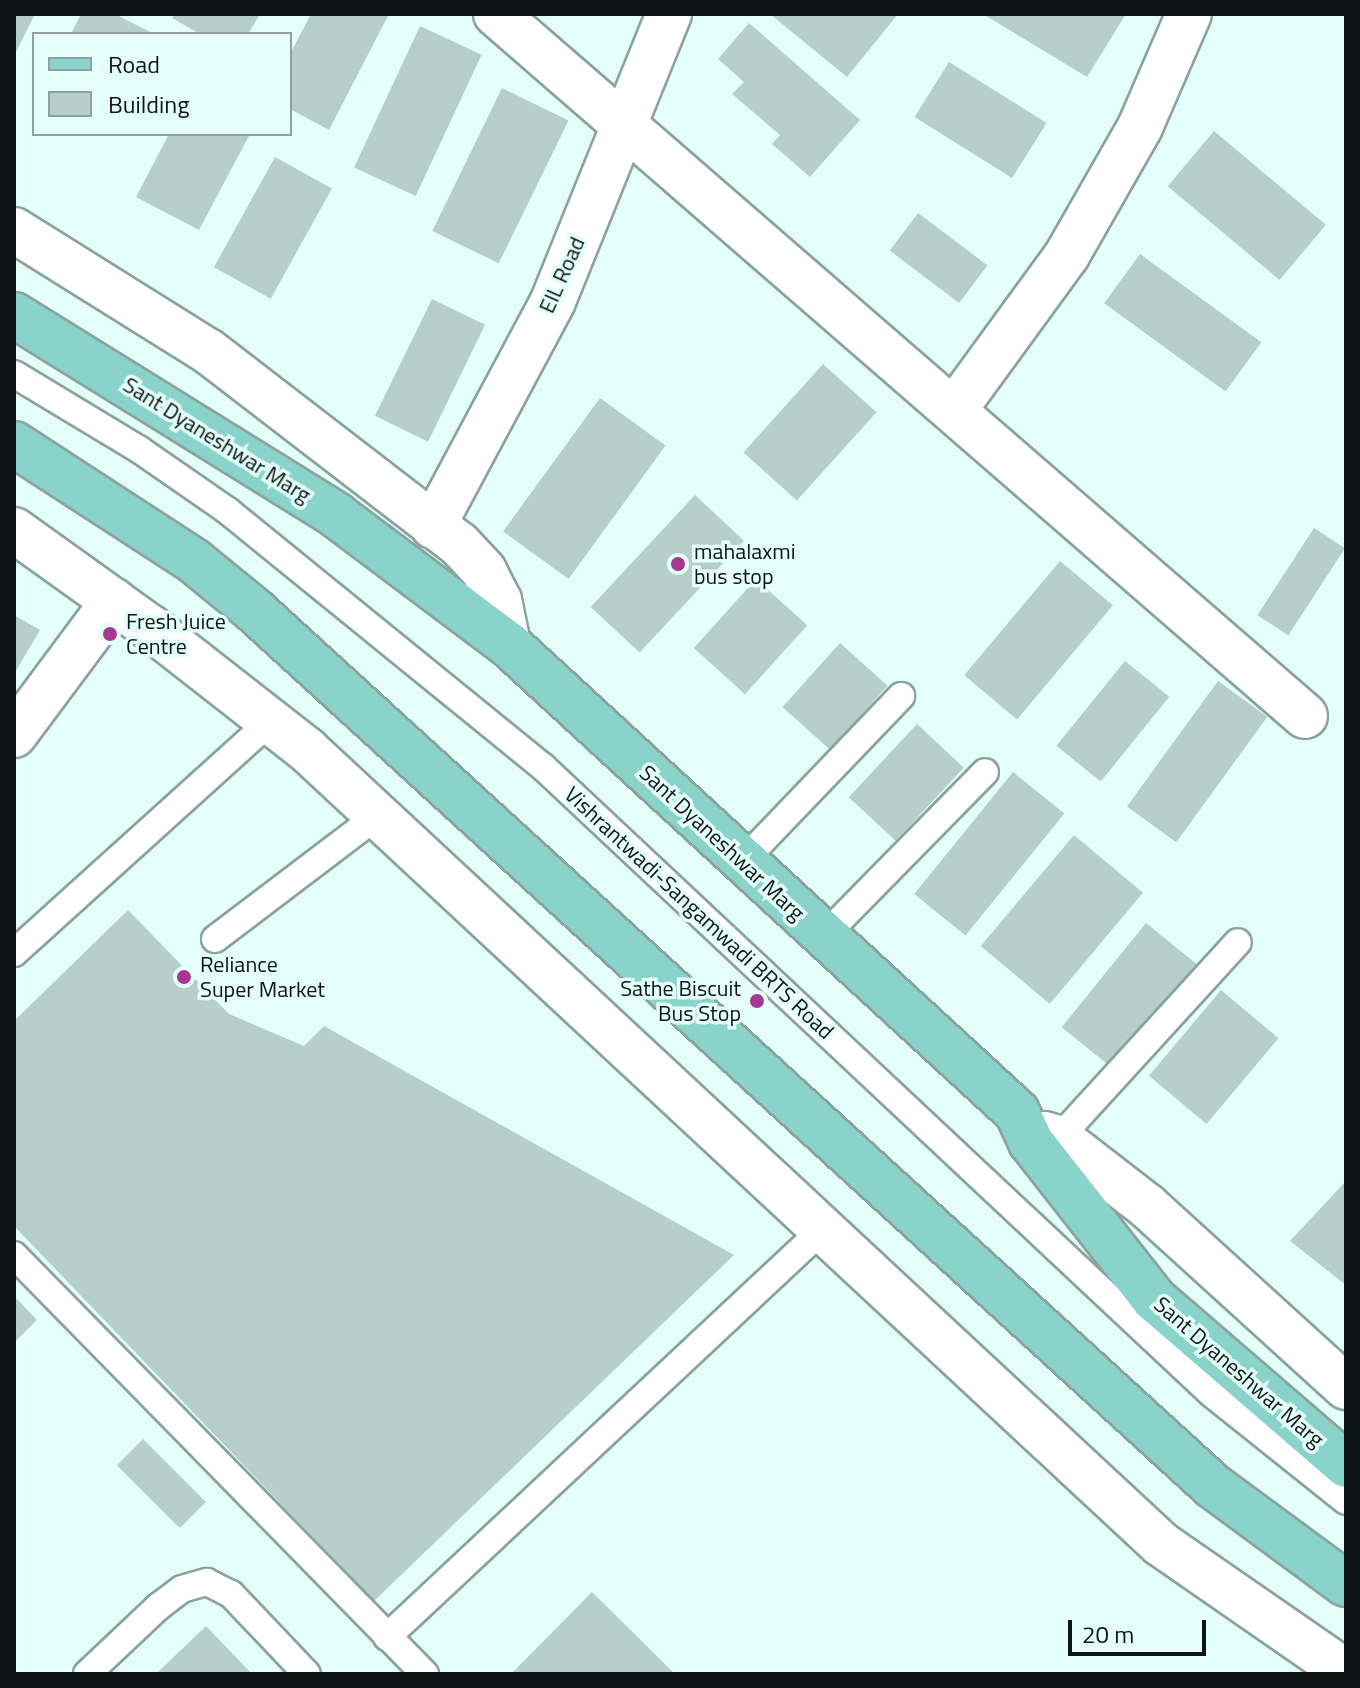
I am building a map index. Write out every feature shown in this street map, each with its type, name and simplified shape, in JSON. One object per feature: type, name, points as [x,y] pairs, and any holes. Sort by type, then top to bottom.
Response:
[{"type":"main road","name":"Sant Dyaneshwar Marg","points":[[14,315],[336,515],[508,644],[823,937],[1017,1112],[1045,1140],[1154,1299],[1346,1465]]},
{"type":"main road","points":[[14,444],[194,561],[255,611],[1213,1486],[1342,1581]]},
{"type":"street","points":[[496,14],[1305,716]]},
{"type":"street","name":"EIL Road","points":[[433,526],[553,301],[669,14]]},
{"type":"street","points":[[954,410],[1067,255],[1140,127],[1189,14]]},
{"type":"street","points":[[14,230],[208,351],[433,526],[484,571],[499,600],[508,644]]},
{"type":"street","points":[[14,530],[114,601],[270,722],[377,816],[1161,1544],[1346,1672]]},
{"type":"street","points":[[14,735],[114,601]]},
{"type":"street","points":[[1045,1140],[1201,1251],[1346,1387]]},
{"type":"lane","name":"Vishrantwadi-Sangamwadi BRTS Road","points":[[14,374],[140,450],[228,511],[542,766],[1212,1394],[1346,1501]]},
{"type":"lane","points":[[742,862],[901,696]]},
{"type":"lane","points":[[14,953],[270,722]]},
{"type":"lane","points":[[823,937],[985,772]]},
{"type":"lane","points":[[215,939],[377,816]]},
{"type":"lane","points":[[1045,1140],[1238,942]]},
{"type":"lane","points":[[387,1637],[822,1230]]},
{"type":"lane","points":[[14,1255],[387,1637],[415,1671]]},
{"type":"lane","points":[[87,1674],[158,1607],[182,1589],[207,1582],[231,1594],[307,1674]]},
{"type":"building","points":[[14,14],[35,14],[14,56]]},
{"type":"building","points":[[81,14],[115,14],[150,32],[72,32]]},
{"type":"building","points":[[175,14],[260,14],[249,32],[196,32],[172,18]]},
{"type":"building","points":[[311,14],[389,14],[329,130],[292,110],[292,50]]},
{"type":"building","points":[[770,14],[898,14],[847,77]]},
{"type":"building","points":[[983,14],[1126,14],[1087,77]]},
{"type":"building","points":[[749,23],[860,120],[810,177],[772,144],[780,135],[732,94],[744,82],[718,59]]},
{"type":"building","points":[[420,26],[482,55],[416,196],[354,167]]},
{"type":"building","points":[[949,62],[1047,123],[1012,178],[915,117]]},
{"type":"building","points":[[502,88],[569,120],[499,263],[432,231]]},
{"type":"building","points":[[1214,131],[1326,225],[1280,280],[1168,186]]},
{"type":"building","points":[[168,136],[249,136],[199,230],[136,197]]},
{"type":"building","points":[[275,157],[332,189],[271,299],[214,267]]},
{"type":"building","points":[[918,213],[987,265],[959,303],[890,251]]},
{"type":"building","points":[[1140,254],[1261,342],[1225,392],[1104,303]]},
{"type":"building","points":[[432,299],[485,325],[428,442],[375,416]]},
{"type":"building","points":[[823,364],[877,412],[797,501],[743,452]]},
{"type":"building","points":[[600,398],[666,446],[569,579],[503,531]]},
{"type":"building","points":[[695,495],[744,541],[640,653],[591,607]]},
{"type":"building","points":[[1314,528],[1345,548],[1288,635],[1257,615]]},
{"type":"building","points":[[1060,561],[1113,605],[1017,719],[964,675]]},
{"type":"building","points":[[756,579],[807,625],[745,694],[694,648]]},
{"type":"building","points":[[14,615],[40,630],[14,674]]},
{"type":"building","points":[[840,643],[888,686],[830,750],[782,707]]},
{"type":"building","points":[[1125,661],[1169,697],[1101,782],[1056,746]]},
{"type":"building","points":[[1218,681],[1267,717],[1176,842],[1127,806]]},
{"type":"building","points":[[917,724],[964,768],[896,841],[849,797]]},
{"type":"building","points":[[1013,772],[1064,814],[965,936],[914,894]]},
{"type":"building","points":[[1074,835],[1143,893],[1050,1004],[981,946]]},
{"type":"building","points":[[128,910],[229,1014],[304,1046],[324,1026],[734,1255],[374,1601],[14,1226],[14,1021]]},
{"type":"building","points":[[1146,923],[1198,965],[1114,1069],[1062,1027]]},
{"type":"building","points":[[1221,990],[1278,1038],[1206,1124],[1149,1076]]},
{"type":"building","points":[[1346,1181],[1346,1285],[1290,1241]]},
{"type":"building","points":[[14,1296],[37,1320],[14,1343]]},
{"type":"building","points":[[143,1439],[206,1502],[180,1528],[117,1465]]},
{"type":"building","points":[[592,1592],[675,1674],[511,1674]]},
{"type":"building","points":[[206,1626],[252,1674],[156,1674]]},
{"type":"place","name":"mahalaxmi bus stop","points":[[678,564]]},
{"type":"place","name":"Fresh Juice Centre","points":[[110,634]]},
{"type":"place","name":"Reliance Super Market","points":[[184,977]]},
{"type":"place","name":"Sathe Biscuit Bus Stop","points":[[757,1001]]}]
